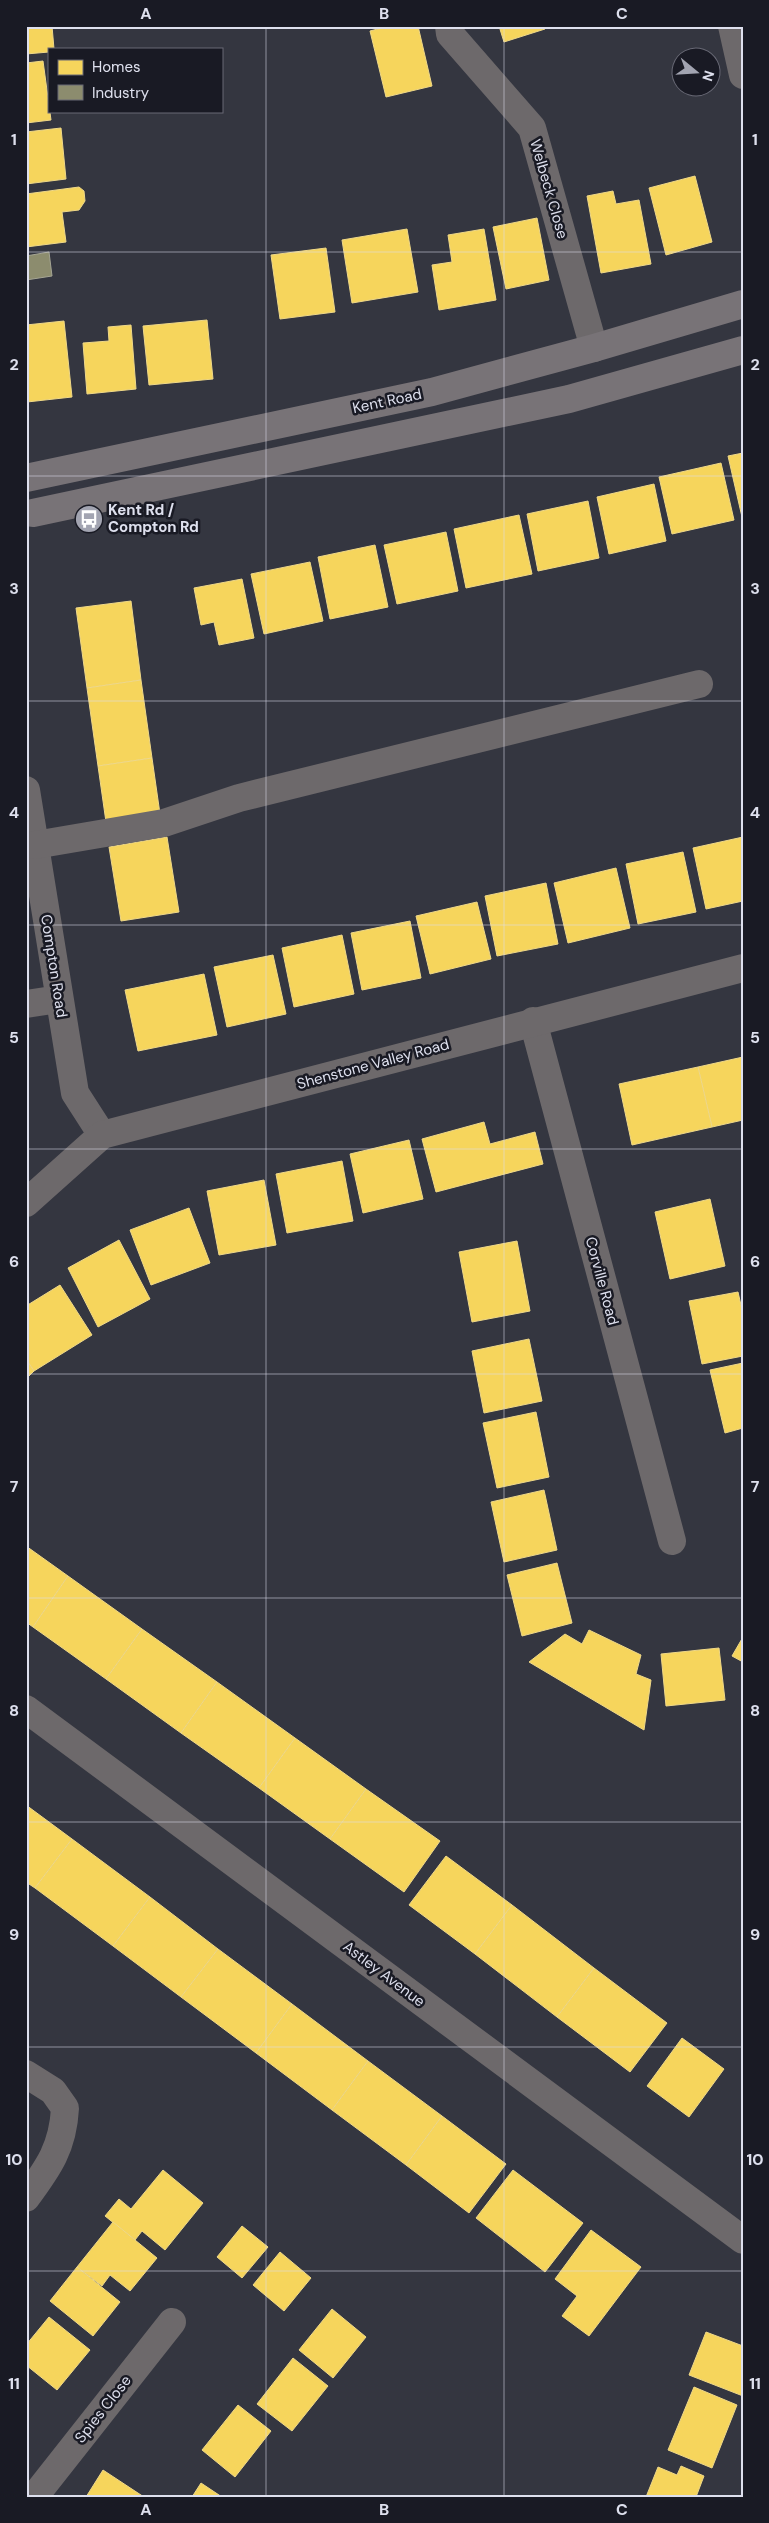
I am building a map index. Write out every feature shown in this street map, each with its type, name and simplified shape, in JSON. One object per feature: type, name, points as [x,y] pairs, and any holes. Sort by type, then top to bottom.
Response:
[{"type":"main road","name":"Kent Road","points":[[743,304],[594,348],[432,392],[26,478],[33,495],[30,522],[569,399],[743,350]]},
{"type":"street","name":"Welbeck Close","points":[[449,26],[450,34],[532,128],[594,348]]},
{"type":"street","points":[[732,26],[743,75]]},
{"type":"street","points":[[35,845],[164,823],[239,798],[699,684]]},
{"type":"street","name":"Compton Road","points":[[26,790],[75,1092],[102,1135]]},
{"type":"street","name":"Shenstone Valley Road","points":[[26,1204],[102,1135],[533,1021],[743,968]]},
{"type":"street","points":[[26,1004],[59,1000]]},
{"type":"street","name":"Corville Road","points":[[533,1021],[672,1542]]},
{"type":"street","name":"Astley Avenue","points":[[26,1708],[743,2240]]},
{"type":"street","points":[[26,2074],[54,2091],[65,2108],[61,2138],[52,2163],[26,2198]]},
{"type":"street","name":"Spies Close","points":[[34,2497],[172,2322]]},
{"type":"building: Homes","points":[[26,26],[52,26],[54,48],[48,48],[48,52],[26,54]]},
{"type":"building: Homes","points":[[389,26],[418,26],[432,86],[386,97],[370,31]]},
{"type":"building: Homes","points":[[499,26],[544,26],[545,29],[504,42]]},
{"type":"building: Homes","points":[[43,61],[48,112],[50,112],[51,120],[26,123],[26,63]]},
{"type":"building: Homes","points":[[61,128],[66,179],[26,184],[26,132]]},
{"type":"building: Homes","points":[[695,176],[712,242],[666,255],[649,188]]},
{"type":"building: Homes","points":[[79,187],[84,191],[85,201],[79,210],[62,212],[66,242],[26,247],[26,194]]},
{"type":"building: Homes","points":[[613,191],[616,204],[639,200],[651,264],[601,273],[587,196]]},
{"type":"building: Homes","points":[[537,218],[549,280],[506,289],[493,227]]},
{"type":"building: Homes","points":[[407,229],[418,292],[352,303],[342,240]]},
{"type":"building: Homes","points":[[484,229],[496,300],[439,310],[432,265],[452,262],[448,235]]},
{"type":"building: Homes","points":[[326,248],[335,312],[280,319],[271,255]]},
{"type":"building: Homes","points":[[207,320],[213,379],[149,385],[143,326]]},
{"type":"building: Homes","points":[[64,321],[72,397],[27,402],[26,325]]},
{"type":"building: Homes","points":[[131,325],[136,389],[87,394],[83,343],[109,341],[108,327]]},
{"type":"building: Homes","points":[[743,453],[743,517],[742,517],[728,456]]},
{"type":"building: Homes","points":[[721,463],[734,520],[672,534],[659,477]]},
{"type":"building: Homes","points":[[654,484],[666,541],[609,554],[597,497]]},
{"type":"building: Homes","points":[[588,501],[599,558],[538,571],[527,514]]},
{"type":"building: Homes","points":[[519,515],[532,574],[466,588],[454,529]]},
{"type":"building: Homes","points":[[446,532],[458,591],[397,604],[384,545]]},
{"type":"building: Homes","points":[[375,545],[388,607],[330,619],[318,557]]},
{"type":"building: Homes","points":[[310,562],[323,621],[264,634],[251,574]]},
{"type":"building: Homes","points":[[242,579],[254,638],[219,645],[214,622],[201,625],[194,588]]},
{"type":"building: Homes","points":[[131,601],[141,680],[87,688],[76,608]]},
{"type":"building: Homes","points":[[141,680],[152,758],[98,766],[87,688]]},
{"type":"building: Homes","points":[[152,758],[161,821],[107,829],[98,766]]},
{"type":"building: Homes","points":[[167,837],[179,912],[121,921],[109,847]]},
{"type":"building: Homes","points":[[743,837],[743,901],[706,909],[693,848]]},
{"type":"building: Homes","points":[[683,852],[696,912],[638,924],[626,864]]},
{"type":"building: Homes","points":[[616,868],[630,928],[568,943],[554,883]]},
{"type":"building: Homes","points":[[546,883],[558,944],[497,956],[485,896]]},
{"type":"building: Homes","points":[[477,902],[491,959],[430,974],[416,916]]},
{"type":"building: Homes","points":[[410,921],[421,978],[362,990],[351,933]]},
{"type":"building: Homes","points":[[342,935],[354,994],[294,1007],[282,948]]},
{"type":"building: Homes","points":[[273,955],[286,1014],[227,1027],[214,967]]},
{"type":"building: Homes","points":[[204,974],[217,1035],[138,1051],[125,990]]},
{"type":"building: Homes","points":[[743,1057],[743,1120],[712,1127],[698,1067]]},
{"type":"building: Homes","points":[[698,1067],[712,1127],[632,1145],[619,1084]]},
{"type":"building: Homes","points":[[484,1122],[490,1144],[535,1132],[543,1164],[436,1192],[422,1139]]},
{"type":"building: Homes","points":[[409,1140],[423,1199],[363,1213],[350,1154]]},
{"type":"building: Homes","points":[[342,1161],[353,1221],[287,1233],[276,1174]]},
{"type":"building: Homes","points":[[264,1180],[276,1245],[219,1255],[207,1191]]},
{"type":"building: Homes","points":[[710,1199],[725,1266],[670,1279],[655,1212]]},
{"type":"building: Homes","points":[[189,1208],[210,1263],[151,1285],[130,1230]]},
{"type":"building: Homes","points":[[119,1240],[150,1299],[98,1327],[68,1268]]},
{"type":"building: Homes","points":[[517,1241],[530,1311],[472,1322],[459,1252]]},
{"type":"building: Homes","points":[[60,1285],[92,1335],[34,1371],[26,1359],[26,1306]]},
{"type":"building: Homes","points":[[738,1292],[743,1314],[743,1356],[702,1364],[689,1301]]},
{"type":"building: Homes","points":[[529,1339],[542,1401],[484,1413],[472,1351]]},
{"type":"building: Homes","points":[[26,1359],[34,1371],[26,1379]]},
{"type":"building: Homes","points":[[743,1363],[743,1428],[725,1433],[710,1370]]},
{"type":"building: Homes","points":[[536,1412],[549,1477],[497,1488],[483,1423]]},
{"type":"building: Homes","points":[[544,1490],[557,1550],[504,1562],[491,1502]]},
{"type":"building: Homes","points":[[26,1546],[68,1576],[33,1627],[26,1622]]},
{"type":"building: Homes","points":[[557,1563],[572,1623],[522,1636],[507,1575]]},
{"type":"building: Homes","points":[[68,1576],[142,1629],[106,1679],[33,1627]]},
{"type":"building: Homes","points":[[142,1629],[217,1682],[181,1733],[106,1679]]},
{"type":"building: Homes","points":[[589,1630],[641,1655],[636,1674],[651,1680],[644,1730],[529,1662],[565,1634],[582,1644]]},
{"type":"building: Homes","points":[[743,1637],[743,1662],[732,1656]]},
{"type":"building: Homes","points":[[719,1648],[725,1700],[666,1706],[661,1654]]},
{"type":"building: Homes","points":[[217,1682],[295,1738],[259,1788],[181,1733]]},
{"type":"building: Homes","points":[[295,1738],[366,1789],[330,1839],[259,1788]]},
{"type":"building: Homes","points":[[366,1789],[440,1841],[404,1892],[330,1839]]},
{"type":"building: Homes","points":[[26,1805],[72,1839],[35,1888],[26,1882]]},
{"type":"building: Homes","points":[[72,1839],[150,1897],[113,1946],[35,1888]]},
{"type":"building: Homes","points":[[446,1856],[512,1905],[475,1954],[409,1905]]},
{"type":"building: Homes","points":[[150,1897],[218,1949],[181,1997],[113,1946]]},
{"type":"building: Homes","points":[[512,1905],[594,1968],[557,2017],[475,1954]]},
{"type":"building: Homes","points":[[218,1949],[292,2004],[256,2053],[181,1997]]},
{"type":"building: Homes","points":[[594,1968],[667,2023],[630,2072],[557,2017]]},
{"type":"building: Homes","points":[[292,2004],[368,2061],[332,2110],[256,2053]]},
{"type":"building: Homes","points":[[682,2038],[724,2069],[689,2117],[647,2086]]},
{"type":"building: Homes","points":[[368,2061],[442,2116],[406,2165],[332,2110]]},
{"type":"building: Homes","points":[[442,2116],[506,2164],[469,2213],[406,2165]]},
{"type":"building: Homes","points":[[163,2170],[203,2203],[165,2250],[142,2231],[135,2240],[105,2216],[119,2199],[131,2209]]},
{"type":"building: Homes","points":[[513,2170],[583,2223],[545,2272],[476,2218]]},
{"type":"building: Homes","points":[[113,2222],[157,2258],[130,2291],[110,2275],[102,2286],[77,2267]]},
{"type":"building: Homes","points":[[242,2226],[268,2247],[242,2278],[217,2257]]},
{"type":"building: Homes","points":[[591,2230],[641,2267],[589,2336],[562,2316],[577,2296],[555,2279]]},
{"type":"building: Homes","points":[[280,2252],[311,2278],[284,2311],[253,2285]]},
{"type":"building: Homes","points":[[77,2267],[120,2302],[93,2336],[50,2301]]},
{"type":"building: Homes","points":[[332,2309],[366,2337],[333,2378],[299,2350]]},
{"type":"building: Homes","points":[[49,2317],[90,2350],[57,2390],[26,2365],[26,2345]]},
{"type":"building: Homes","points":[[706,2332],[743,2346],[743,2396],[689,2375]]},
{"type":"building: Homes","points":[[293,2358],[328,2386],[292,2431],[257,2404]]},
{"type":"building: Homes","points":[[694,2387],[737,2405],[712,2468],[668,2450]]},
{"type":"building: Homes","points":[[238,2405],[271,2431],[235,2477],[202,2450]]},
{"type":"building: Homes","points":[[681,2466],[704,2476],[696,2497],[646,2497],[658,2467],[677,2475]]},
{"type":"building: Homes","points":[[103,2470],[144,2497],[86,2497]]},
{"type":"building: Homes","points":[[201,2483],[222,2497],[192,2497]]},
{"type":"building: Industry","points":[[49,252],[52,276],[26,280],[26,256]]},
{"type":"place","name":"Kent Rd / Compton Rd","points":[[89,519]]}]
